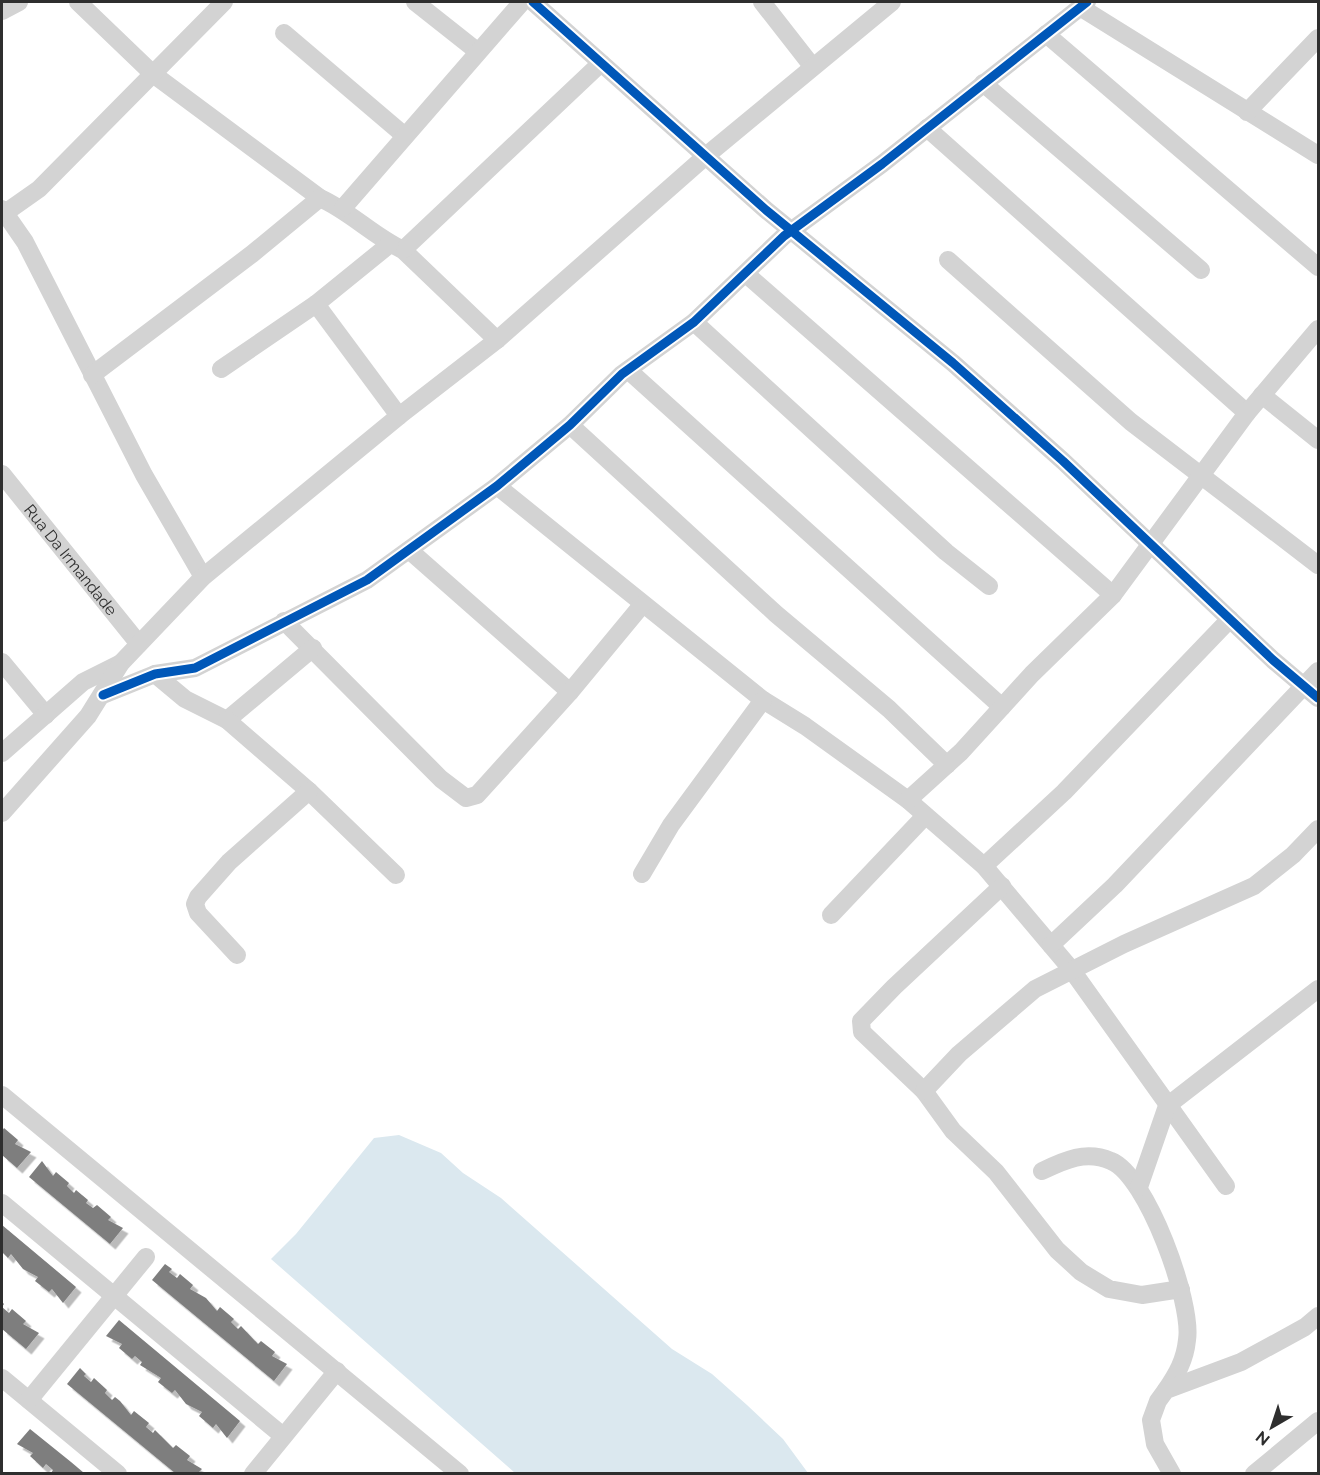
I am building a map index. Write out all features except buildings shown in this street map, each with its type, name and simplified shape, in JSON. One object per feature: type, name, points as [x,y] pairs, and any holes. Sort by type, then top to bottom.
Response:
[{"type":"street","points":[[2,11],[19,2]]},
{"type":"street","points":[[78,2],[153,74],[320,198],[343,208],[396,247],[497,340]]},
{"type":"street","points":[[203,577],[149,484],[25,242],[3,211],[39,189],[224,2]]},
{"type":"street","points":[[415,2],[477,51]]},
{"type":"street","points":[[343,208],[477,51],[522,2]]},
{"type":"street","points":[[533,2],[766,210],[953,363],[1063,461],[1273,660],[1312,692]]},
{"type":"street","points":[[762,2],[812,66]]},
{"type":"street","points":[[2,813],[40,772],[103,694],[121,663],[203,577],[399,416],[497,340],[707,155],[892,2]]},
{"type":"street","points":[[103,694],[155,674],[195,668],[241,646],[284,621],[337,598],[367,580],[497,486],[570,425],[628,369],[694,322],[792,229],[927,128],[1083,4],[1247,112],[1318,155]]},
{"type":"street","points":[[284,33],[405,136]]},
{"type":"street","points":[[1046,34],[1318,267]]},
{"type":"street","points":[[1247,112],[1318,38]]},
{"type":"street","points":[[221,369],[396,247],[601,63]]},
{"type":"street","points":[[983,83],[1201,270]]},
{"type":"street","points":[[927,128],[1247,413]]},
{"type":"street","points":[[93,375],[244,260],[320,198]]},
{"type":"street","points":[[948,260],[1131,422],[1318,565]]},
{"type":"street","points":[[746,274],[1113,596]]},
{"type":"street","points":[[316,304],[399,416]]},
{"type":"street","points":[[694,322],[946,552],[989,586]]},
{"type":"street","points":[[908,800],[947,765],[1113,596],[1247,413],[1318,329]]},
{"type":"street","points":[[628,369],[1002,707]]},
{"type":"street","points":[[1262,394],[1318,440]]},
{"type":"street","points":[[570,425],[776,614],[889,709],[947,765]]},
{"type":"street","name":"Rua Da Irmandade","points":[[2,474],[139,644]]},
{"type":"street","points":[[497,486],[642,605],[763,700],[805,726],[908,800],[984,866],[1071,969],[1226,1186]]},
{"type":"street","points":[[409,550],[570,692]]},
{"type":"street","points":[[284,621],[441,779],[466,798],[477,795],[570,692],[642,605]]},
{"type":"street","points":[[984,866],[1064,792],[1230,619]]},
{"type":"street","points":[[227,720],[313,648]]},
{"type":"street","points":[[2,662],[46,715]]},
{"type":"street","points":[[2,753],[83,682],[121,663]]},
{"type":"street","points":[[1051,945],[1312,692],[1318,671]]},
{"type":"street","points":[[155,674],[186,699],[227,720],[309,791],[396,875]]},
{"type":"street","points":[[642,874],[671,825],[763,700]]},
{"type":"street","points":[[237,955],[198,913],[195,904],[198,897],[229,862],[309,791]]},
{"type":"street","points":[[831,915],[925,816]]},
{"type":"street","points":[[924,1091],[959,1054],[1035,989],[1071,969],[1254,886],[1293,855],[1318,829]]},
{"type":"street","points":[[1002,886],[861,1021],[862,1032],[924,1091],[936,1112],[996,1172],[1057,1251],[1081,1272],[1109,1289],[1142,1295],[1181,1289]]},
{"type":"street","points":[[1139,1187],[1167,1106],[1318,989]]},
{"type":"street","points":[[2,1095],[460,1473]]},
{"type":"street","points":[[1042,1171],[1078,1156],[1096,1156],[1113,1161],[1128,1172],[1139,1187],[1181,1289],[1188,1339],[1181,1368],[1158,1401],[1151,1420],[1155,1444],[1172,1473]]},
{"type":"street","points":[[2,1203],[283,1436]]},
{"type":"street","points":[[29,1400],[146,1257]]},
{"type":"street","points":[[1166,1390],[1241,1362],[1305,1327],[1318,1316]]},
{"type":"street","points":[[253,1473],[337,1371]]},
{"type":"street","points":[[2,1378],[118,1473]]},
{"type":"street","points":[[1254,1473],[1318,1421]]},
{"type":"shaded area","points":[[399,1135],[441,1153],[463,1173],[501,1198],[672,1349],[712,1374],[747,1405],[783,1439],[808,1473],[515,1473],[271,1259],[296,1234],[374,1138]]},
{"type":"cycle path","points":[[533,2],[766,210],[953,363],[1063,461],[1273,660],[1318,698]]},
{"type":"cycle path","points":[[103,695],[155,674],[195,668],[367,580],[497,486],[570,425],[622,374],[694,322],[784,236],[882,164],[1087,2]]}]
